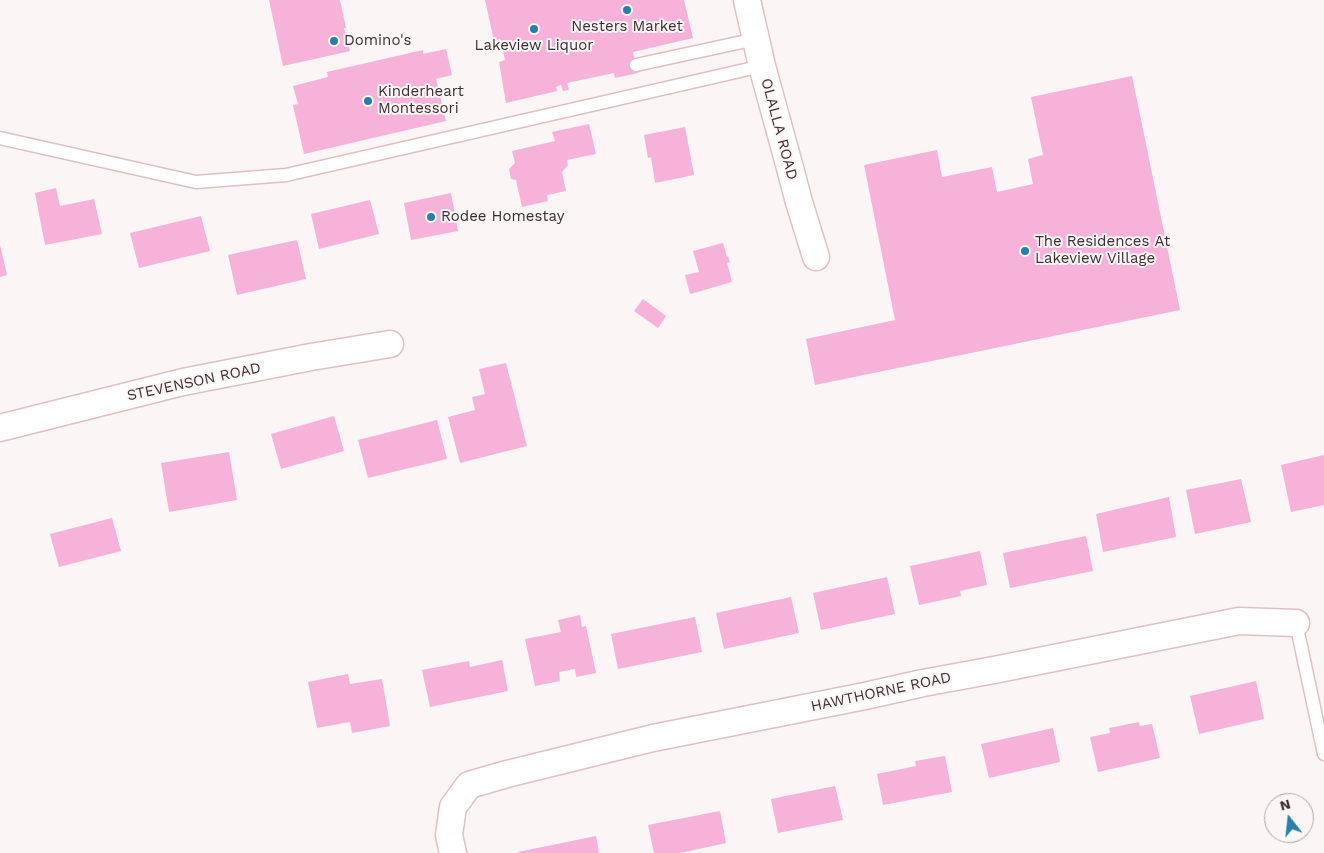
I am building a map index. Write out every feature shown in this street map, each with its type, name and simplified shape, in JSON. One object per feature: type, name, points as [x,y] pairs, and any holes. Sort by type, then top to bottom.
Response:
[{"type":"street","name":"OLALLA ROAD","points":[[747,0],[762,66],[799,202],[816,256]]},
{"type":"street","name":"STEVENSON ROAD","points":[[0,428],[183,382],[390,344]]},
{"type":"street","name":"HAWTHORNE ROAD","points":[[453,853],[449,835],[453,807],[469,785],[507,774],[653,738],[1239,620],[1296,623]]},
{"type":"lane","points":[[636,65],[756,39]]},
{"type":"lane","points":[[0,138],[196,182],[277,175],[315,168],[762,66]]},
{"type":"lane","points":[[1296,623],[1324,754]]},
{"type":"building","points":[[269,0],[340,0],[350,51],[283,66]]},
{"type":"building","points":[[485,0],[684,0],[693,38],[633,52],[638,73],[615,78],[614,73],[567,83],[569,90],[563,91],[561,85],[556,87],[557,91],[506,103],[499,62],[505,60],[500,39],[494,41]]},
{"type":"building","points":[[446,49],[452,75],[436,79],[446,121],[304,154],[293,105],[298,104],[293,86],[328,77],[327,72],[423,50],[423,54]]},
{"type":"building","name":"The Residences At Lakeview Village","points":[[1132,76],[1180,310],[815,385],[806,339],[895,320],[864,165],[937,150],[942,177],[992,167],[997,192],[1033,184],[1028,159],[1043,155],[1031,97]]},
{"type":"building","points":[[589,124],[596,154],[567,160],[568,165],[562,172],[566,191],[547,195],[548,201],[522,207],[516,180],[511,179],[509,169],[515,163],[512,151],[555,141],[552,132]]},
{"type":"building","points":[[685,127],[694,175],[655,183],[651,157],[648,158],[644,135]]},
{"type":"building","points":[[56,188],[60,206],[94,199],[102,234],[45,245],[35,193]]},
{"type":"building","name":"Rodee Homestay","points":[[451,193],[458,231],[411,240],[404,203]]},
{"type":"building","points":[[370,200],[379,234],[319,249],[311,214]]},
{"type":"building","points":[[201,216],[210,251],[139,268],[130,233]]},
{"type":"building","points":[[297,240],[306,279],[237,295],[228,255]]},
{"type":"building","points":[[723,243],[730,262],[727,263],[732,282],[690,294],[685,275],[699,272],[693,251]]},
{"type":"building","points":[[0,245],[7,275],[0,277]]},
{"type":"building","points":[[643,299],[666,316],[658,328],[634,311]]},
{"type":"building","points":[[506,363],[527,446],[460,463],[448,417],[475,410],[472,397],[485,394],[479,369]]},
{"type":"building","points":[[334,416],[344,451],[281,469],[271,434]]},
{"type":"building","points":[[437,420],[447,459],[368,478],[358,440]]},
{"type":"building","points":[[229,452],[237,500],[169,512],[161,463]]},
{"type":"building","points":[[1324,455],[1324,505],[1291,512],[1281,465]]},
{"type":"building","points":[[1241,479],[1251,522],[1195,534],[1186,490]]},
{"type":"building","points":[[1169,497],[1176,537],[1103,552],[1096,514]]},
{"type":"building","points":[[112,518],[121,551],[59,567],[50,534]]},
{"type":"building","points":[[1086,536],[1093,571],[1010,588],[1003,553]]},
{"type":"building","points":[[980,551],[987,585],[960,591],[961,596],[919,605],[910,566]]},
{"type":"building","points":[[887,577],[895,614],[821,630],[813,593]]},
{"type":"building","points":[[791,597],[799,633],[724,649],[716,613]]},
{"type":"building","points":[[580,615],[582,627],[586,626],[596,673],[576,677],[575,669],[559,672],[560,681],[535,686],[525,639],[561,632],[558,620]]},
{"type":"building","points":[[695,617],[702,652],[618,669],[611,634]]},
{"type":"building","points":[[502,660],[508,691],[430,707],[422,670],[469,661],[470,667]]},
{"type":"building","points":[[348,674],[350,684],[382,679],[390,726],[352,733],[350,722],[317,728],[308,682]]},
{"type":"building","points":[[1256,681],[1264,719],[1199,734],[1190,696]]},
{"type":"building","points":[[1139,722],[1140,726],[1152,724],[1160,758],[1098,772],[1090,737],[1110,733],[1109,728]]},
{"type":"building","points":[[1053,728],[1060,762],[989,778],[981,744]]},
{"type":"building","points":[[945,756],[952,792],[883,805],[877,774],[916,766],[915,761]]},
{"type":"building","points":[[835,786],[843,820],[778,833],[771,799]]},
{"type":"building","points":[[720,811],[726,843],[680,853],[654,853],[648,825]]},
{"type":"building","points":[[596,836],[599,853],[518,852]]},
{"type":"place","name":"Nesters Market","points":[[627,10]]},
{"type":"place","name":"Lakeview Liquor","points":[[534,29]]},
{"type":"place","name":"Domino's","points":[[334,41]]},
{"type":"place","name":"Kinderheart Montessori","points":[[368,101]]},
{"type":"place","name":"Rodee Homestay","points":[[431,217]]},
{"type":"place","name":"The Residences At Lakeview Village","points":[[1025,251]]}]
